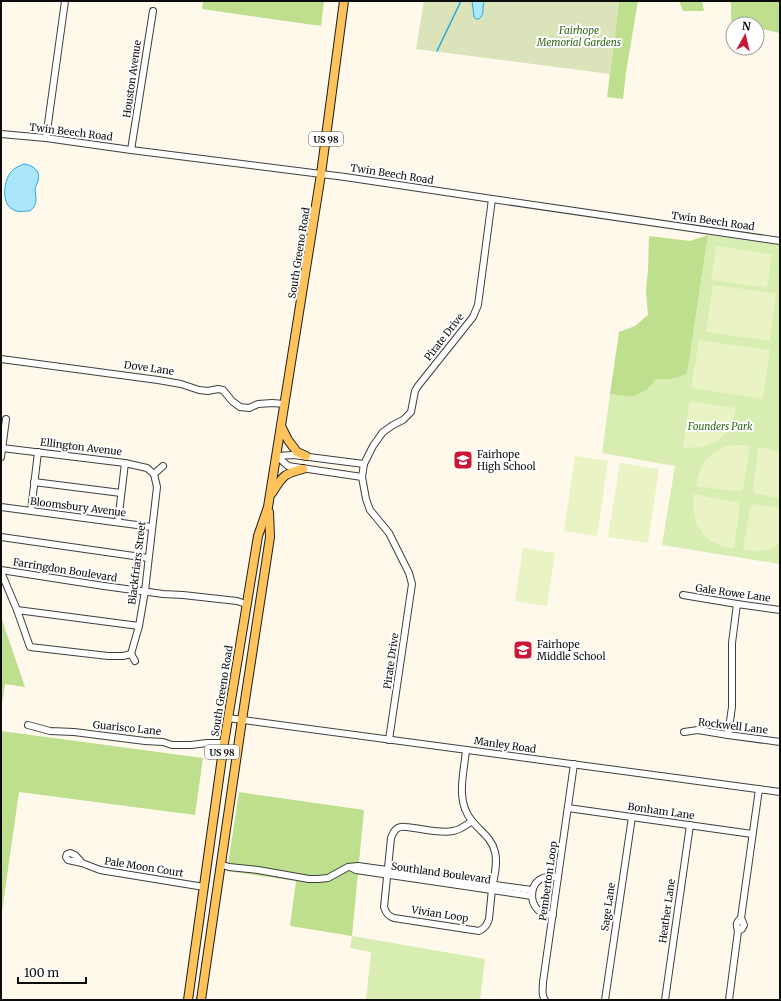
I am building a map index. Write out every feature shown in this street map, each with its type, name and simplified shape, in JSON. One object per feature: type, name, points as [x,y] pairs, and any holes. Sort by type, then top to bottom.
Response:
[{"type":"main road","name":"South Greeno Road","points":[[188,1000],[224,743],[246,604],[258,536],[268,507],[270,496],[322,174],[344,1]]},
{"type":"main road","points":[[281,426],[288,440],[297,452],[306,456]]},
{"type":"main road","points":[[270,496],[285,475],[303,469]]},
{"type":"main road","name":"South Greeno Road","points":[[201,1000],[220,864],[270,537],[268,507]]},
{"type":"street","points":[[46,138],[65,1]]},
{"type":"street","name":"Houston Avenue","points":[[131,150],[153,11]]},
{"type":"street","name":"Twin Beech Road","points":[[1,134],[46,138],[345,177],[492,200],[780,241]]},
{"type":"street","name":"Pirate Drive","points":[[389,740],[412,584],[409,573],[389,533],[370,510],[366,499],[362,478],[364,464],[366,457],[383,432],[403,420],[411,412],[415,391],[418,386],[473,316],[478,305],[492,200]]},
{"type":"street","name":"Dove Lane","points":[[1,359],[158,380],[177,383],[199,390],[223,390],[232,401],[240,407],[249,408],[258,404],[272,403],[285,404]]},
{"type":"street","points":[[1,457],[6,419]]},
{"type":"street","name":"Ellington Avenue","points":[[2,448],[125,463],[147,468],[154,474]]},
{"type":"street","points":[[30,511],[38,452]]},
{"type":"street","points":[[277,456],[306,456],[364,464]]},
{"type":"street","points":[[277,456],[288,466],[362,478]]},
{"type":"street","points":[[118,522],[125,463]]},
{"type":"street","points":[[154,474],[163,466]]},
{"type":"street","name":"Blackfriars Street","points":[[131,654],[139,626],[145,591],[157,487],[154,474]]},
{"type":"street","points":[[34,482],[122,493]]},
{"type":"street","name":"Bloomsbury Avenue","points":[[1,507],[152,527]]},
{"type":"street","points":[[1,537],[148,558]]},
{"type":"street","points":[[1,571],[30,646],[108,656],[123,656],[131,654],[135,661]]},
{"type":"street","name":"Farringdon Boulevard","points":[[1,571],[173,595],[179,598],[236,605],[246,604]]},
{"type":"street","name":"Gale Rowe Lane","points":[[683,596],[780,610]]},
{"type":"street","points":[[728,735],[732,707],[732,643],[737,604]]},
{"type":"street","points":[[17,610],[139,626]]},
{"type":"street","name":"Manley Road","points":[[228,718],[780,792]]},
{"type":"street","name":"Guarisco Lane","points":[[28,725],[50,731],[74,732],[163,742],[172,745],[224,743]]},
{"type":"street","name":"Rockwell Lane","points":[[684,732],[698,730],[780,742]]},
{"type":"street","points":[[466,750],[462,796],[466,812],[491,842],[495,852],[496,864],[493,887]]},
{"type":"street","name":"Pemberton Loop","points":[[545,1000],[542,992],[543,982],[574,764]]},
{"type":"street","points":[[729,1000],[738,931],[742,929],[744,924],[741,918],[759,789]]},
{"type":"street","name":"Bonham Lane","points":[[568,808],[752,834]]},
{"type":"street","name":"Sage Lane","points":[[605,1000],[632,817]]},
{"type":"street","points":[[388,873],[392,838],[396,828],[401,826],[443,832],[462,828],[472,821]]},
{"type":"street","name":"Heather Lane","points":[[665,1000],[690,825]]},
{"type":"street","name":"Pale Moon Court","points":[[82,863],[100,870],[204,887]]},
{"type":"street","name":"Southland Boulevard","points":[[220,864],[248,867],[308,879],[323,879],[348,867],[356,870],[532,893]]},
{"type":"street","name":"Vivian Loop","points":[[388,873],[384,907],[389,916],[479,931],[484,929],[488,924],[493,887]]},
{"type":"street","points":[[553,915],[539,911],[533,902],[532,893],[536,883],[539,880],[544,877],[558,877]]},
{"type":"green space","points":[[203,1],[324,1],[321,26],[202,9]]},
{"type":"green space","name":"Fairhope Memorial Gardens","points":[[424,1],[619,1],[610,74],[416,49]]},
{"type":"green space","points":[[619,1],[638,1],[623,99],[607,97]]},
{"type":"green space","points":[[679,1],[702,1],[704,11],[683,11]]},
{"type":"green space","points":[[730,1],[780,1],[780,33],[765,30],[765,16],[731,16]]},
{"type":"green space","name":"Founders Park","points":[[708,235],[780,245],[780,564],[662,545],[675,466],[602,453],[610,394],[633,397],[648,389],[656,379],[672,379],[687,374]]},
{"type":"green space","points":[[708,235],[687,374],[672,379],[656,379],[648,389],[633,397],[610,394],[619,332],[635,326],[648,315],[646,291],[649,236],[690,241]]},
{"type":"green space","points":[[716,246],[772,254],[767,288],[711,280]]},
{"type":"green space","points":[[713,285],[776,293],[770,341],[706,332]]},
{"type":"green space","points":[[699,340],[770,350],[763,399],[691,388]]},
{"type":"green space","points":[[692,401],[736,408],[730,427],[725,434],[718,440],[703,447],[683,447],[689,404]]},
{"type":"green space","points":[[731,445],[750,446],[743,489],[739,492],[696,486],[700,471],[706,460],[716,451]]},
{"type":"green space","points":[[758,447],[772,450],[780,454],[780,498],[756,494],[753,491]]},
{"type":"green space","points":[[575,456],[608,461],[597,536],[564,531]]},
{"type":"green space","points":[[620,463],[659,469],[648,543],[608,537]]},
{"type":"green space","points":[[694,494],[737,502],[740,505],[734,549],[714,543],[706,538],[697,524],[694,515]]},
{"type":"green space","points":[[754,504],[780,508],[780,543],[767,550],[743,550],[750,507]]},
{"type":"green space","points":[[523,548],[555,553],[547,606],[515,601]]},
{"type":"green space","points":[[1,617],[25,687],[5,684],[1,709]]},
{"type":"green space","points":[[1,731],[203,758],[195,815],[19,792],[1,918]]},
{"type":"green space","points":[[239,792],[364,810],[352,936],[290,926],[296,881],[227,871]]},
{"type":"green space","points":[[352,936],[485,959],[480,1000],[366,1000],[371,952],[350,948]]},
{"type":"water","points":[[472,1],[484,1],[483,13],[479,19],[474,17]]},
{"type":"water","points":[[24,164],[36,169],[39,177],[35,189],[36,201],[33,209],[30,211],[19,211],[12,209],[6,202],[5,197],[5,186],[9,176],[17,167]]},
{"type":"waterway","points":[[437,51],[461,1]]},
{"type":"place","name":"Fairhope High School","points":[[463,460]]},
{"type":"place","name":"Fairhope Middle School","points":[[523,650]]}]
